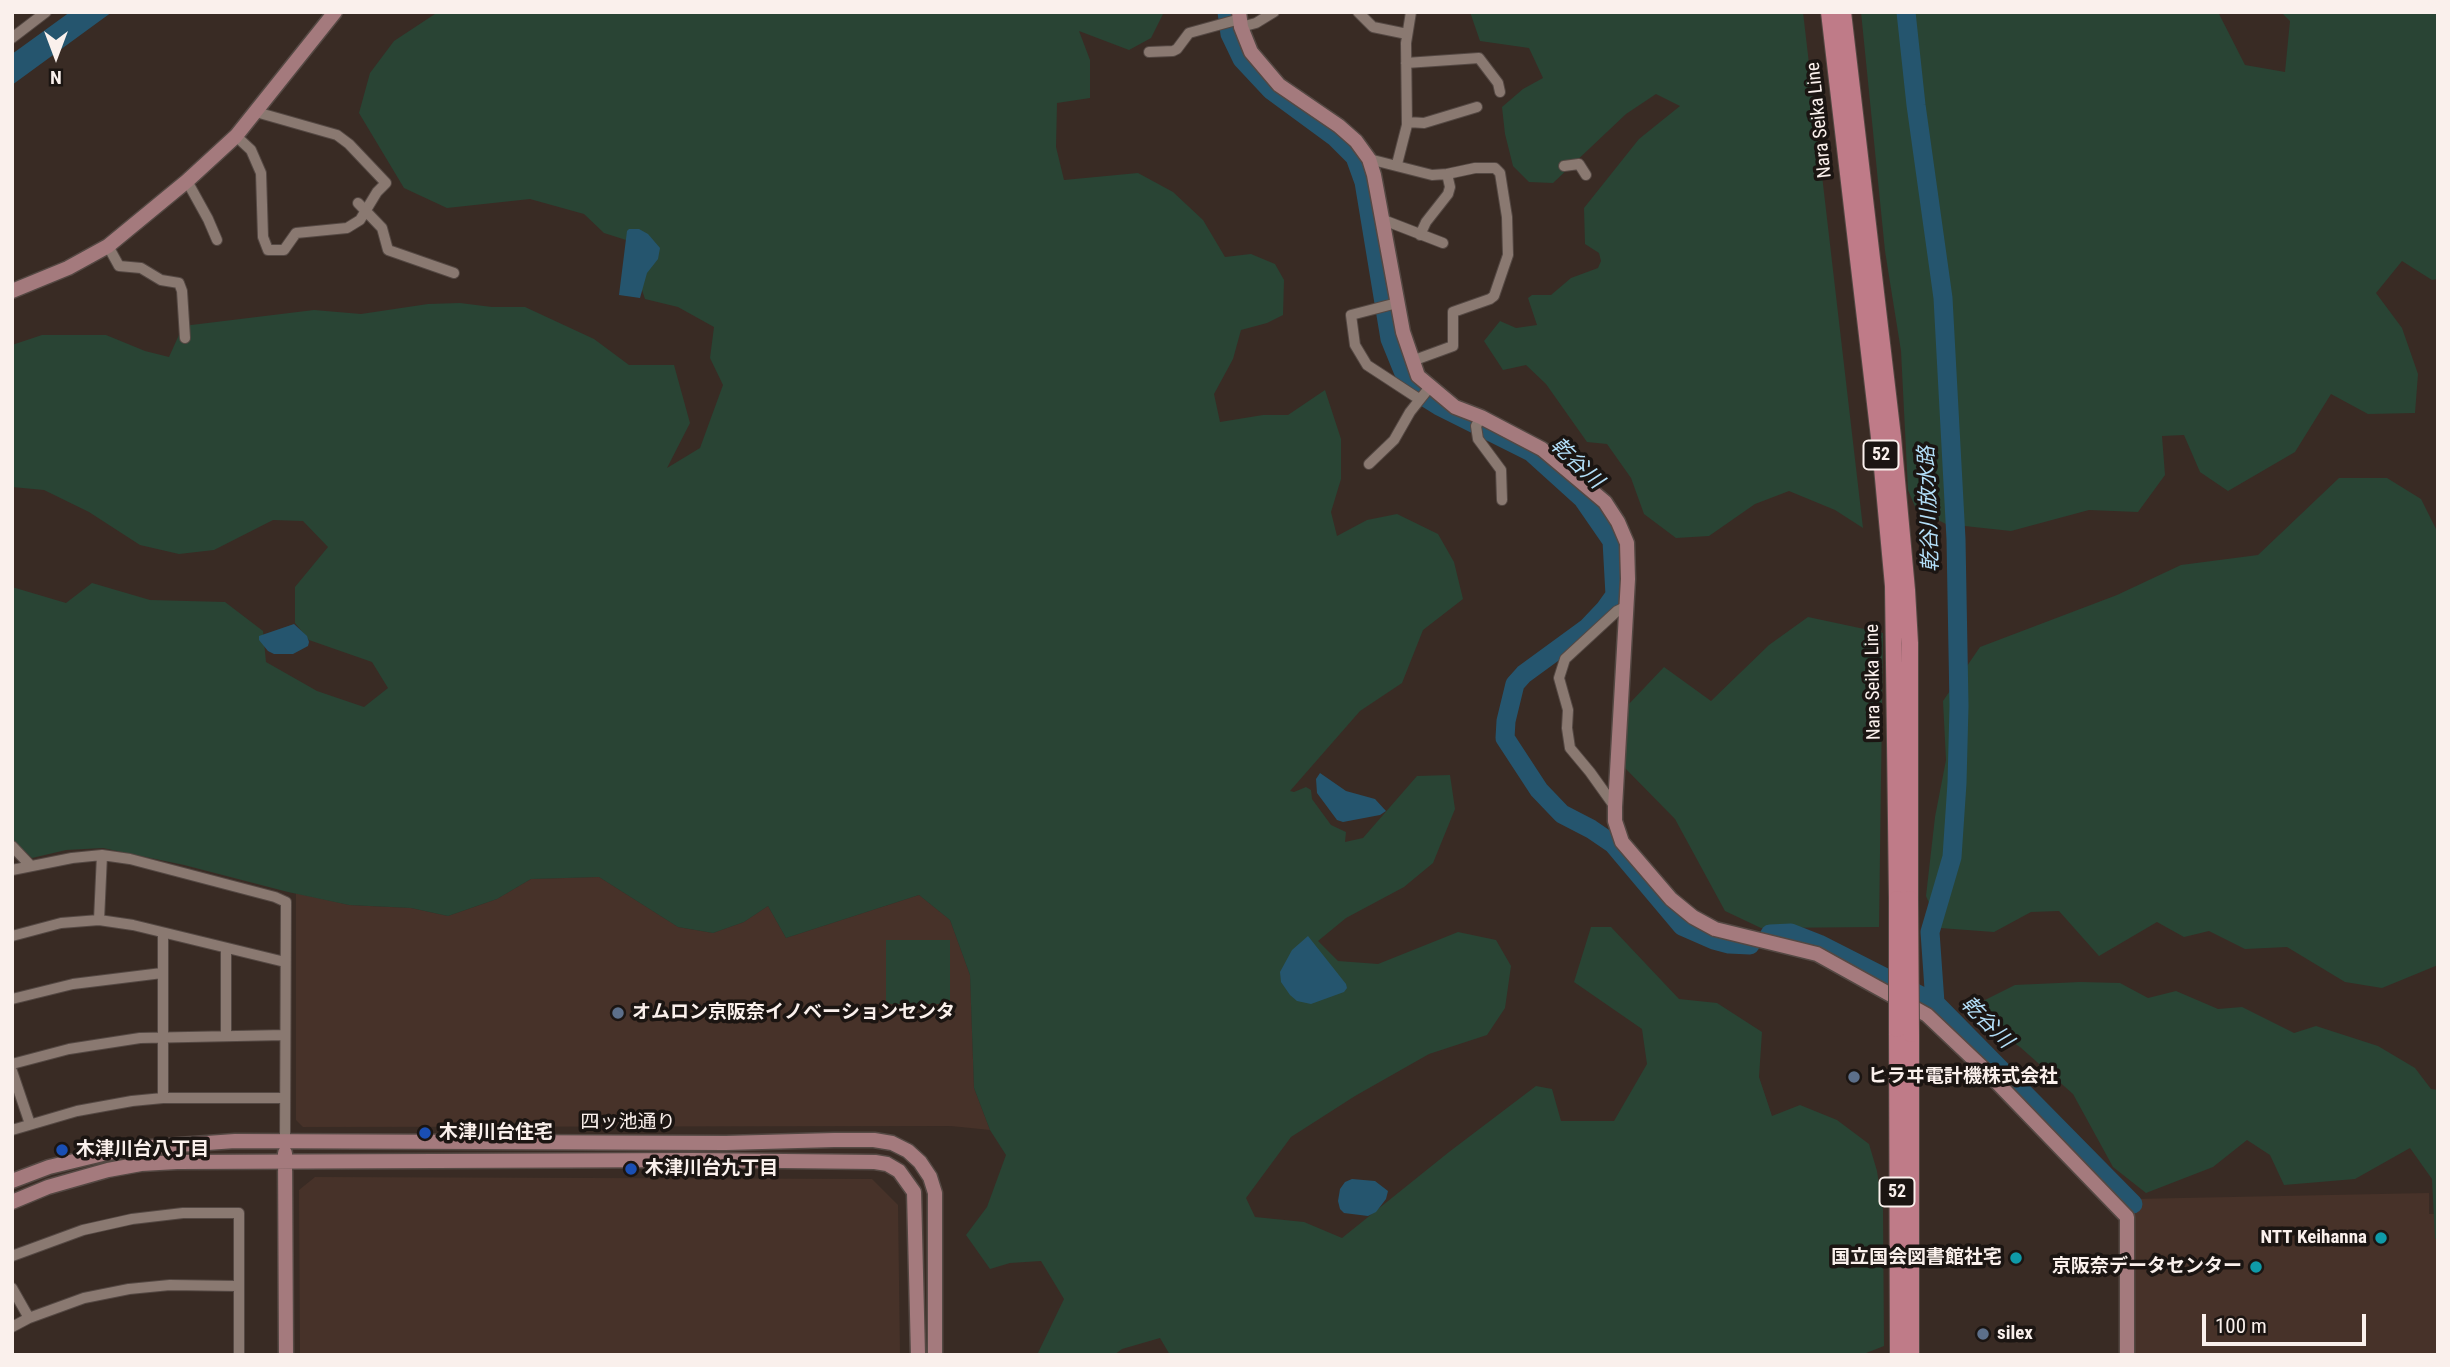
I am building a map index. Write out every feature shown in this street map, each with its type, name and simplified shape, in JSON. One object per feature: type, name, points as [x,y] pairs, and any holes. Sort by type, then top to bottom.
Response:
[{"type":"main road","name":"Nara Seika Line","points":[[1829,12],[1880,446],[1893,586],[1903,899],[1911,1355]]},
{"type":"main road","name":"Nara Seika Line","points":[[1843,12],[1893,437],[1908,590],[1910,643],[1903,899]]},
{"type":"main road","name":"Nara Seika Line","points":[[1898,1355],[1904,1032]]},
{"type":"street","points":[[12,38],[46,12]]},
{"type":"street","points":[[12,291],[68,268],[108,246],[187,181],[236,136],[335,12]]},
{"type":"street","points":[[1149,52],[1173,51],[1189,33],[1235,20],[1256,23],[1274,12]]},
{"type":"street","points":[[1358,12],[1373,27],[1407,34]]},
{"type":"street","points":[[1397,164],[1407,122],[1407,34],[1411,12]]},
{"type":"street","points":[[1235,20],[1251,52],[1279,85],[1339,126],[1356,141],[1369,159],[1381,219],[1390,304],[1425,393]]},
{"type":"street","points":[[1406,63],[1479,58],[1497,83],[1500,92]]},
{"type":"street","points":[[1407,122],[1424,123],[1476,107]]},
{"type":"street","points":[[236,136],[251,150],[261,173],[263,237],[268,250],[285,250],[296,233],[348,228],[360,220],[362,206],[386,184],[349,144],[337,135],[256,112]]},
{"type":"street","points":[[1369,159],[1432,175],[1475,168],[1499,170],[1507,217],[1508,255],[1493,298],[1453,312],[1453,346],[1412,361]]},
{"type":"street","points":[[1564,166],[1579,164],[1586,175]]},
{"type":"street","points":[[1420,235],[1426,222],[1448,194],[1450,187],[1447,174]]},
{"type":"street","points":[[187,181],[216,240]]},
{"type":"street","points":[[362,206],[382,228],[388,250],[454,273]]},
{"type":"street","points":[[1381,219],[1443,243]]},
{"type":"street","points":[[108,246],[119,266],[141,268],[161,280],[179,284],[183,290],[185,338]]},
{"type":"street","points":[[1390,304],[1351,315],[1355,345],[1367,365],[1455,407],[1479,422],[1542,449],[1605,502],[1618,522],[1627,543],[1627,606],[1615,807],[1615,821],[1622,842],[1671,900],[1693,917],[1715,929],[1817,954],[1927,1015],[1977,1062],[2127,1217],[2126,1355]]},
{"type":"street","points":[[1369,464],[1394,440],[1425,393]]},
{"type":"street","points":[[1479,422],[1478,439],[1501,470],[1502,500]]},
{"type":"street","points":[[1615,807],[1570,748],[1568,710],[1559,678],[1565,659],[1617,611],[1627,606]]},
{"type":"street","points":[[12,846],[30,865]]},
{"type":"street","points":[[99,920],[103,855]]},
{"type":"street","points":[[12,870],[103,855],[143,862],[286,902],[286,1355]]},
{"type":"street","points":[[12,936],[61,923],[99,920],[285,962]]},
{"type":"street","points":[[163,933],[163,1098]]},
{"type":"street","points":[[226,948],[226,1035]]},
{"type":"street","points":[[12,999],[103,979],[163,973]]},
{"type":"street","points":[[12,1064],[94,1044],[163,1035],[285,1035]]},
{"type":"street","points":[[12,1071],[30,1124]]},
{"type":"street","points":[[12,1130],[101,1106],[163,1098],[285,1098]]},
{"type":"street","name":"四ッ池通り","points":[[12,1181],[49,1167],[137,1148],[285,1140],[726,1143],[834,1139],[892,1143],[908,1151],[920,1162],[930,1177],[935,1193],[935,1355]]},
{"type":"street","name":"四ッ池通り","points":[[12,1202],[76,1178],[141,1164],[693,1160],[887,1164],[899,1171],[914,1192],[918,1355]]},
{"type":"street","points":[[12,1256],[60,1237],[132,1219],[184,1213],[239,1213],[239,1355]]},
{"type":"street","points":[[12,1327],[85,1298],[129,1289],[170,1285],[238,1286]]},
{"type":"street","points":[[12,1288],[29,1318]]},
{"type":"shaded area","points":[[599,877],[678,927],[713,933],[744,922],[768,906],[786,938],[919,895],[950,920],[970,975],[974,1088],[990,1130],[951,1126],[303,1127],[296,1120],[296,893],[349,905],[411,908],[448,916],[497,899],[531,879]]},
{"type":"shaded area","points":[[315,1177],[872,1179],[898,1205],[900,1355],[300,1355],[299,1190]]},
{"type":"shaded area","points":[[2429,1193],[2429,1214],[2438,1214],[2438,1355],[2134,1355],[2133,1199]]},
{"type":"green space","points":[[438,12],[1164,12],[1151,38],[1129,50],[1079,31],[1090,60],[1090,98],[1057,103],[1056,147],[1064,180],[1138,173],[1173,192],[1203,220],[1225,257],[1251,254],[1275,264],[1284,280],[1283,315],[1267,323],[1241,330],[1233,359],[1214,394],[1220,422],[1263,415],[1288,415],[1325,390],[1341,439],[1341,479],[1331,512],[1337,536],[1367,520],[1397,514],[1438,534],[1454,562],[1463,599],[1423,630],[1402,683],[1360,711],[1290,791],[1306,787],[1311,790],[1312,799],[1331,825],[1346,832],[1345,842],[1363,838],[1417,776],[1450,775],[1455,809],[1433,863],[1404,887],[1346,918],[1318,941],[1338,961],[1378,964],[1458,932],[1496,940],[1511,966],[1505,1008],[1487,1035],[1429,1054],[1355,1096],[1291,1137],[1246,1198],[1255,1217],[1304,1222],[1342,1238],[1536,1086],[1552,1089],[1561,1121],[1614,1121],[1647,1064],[1642,1029],[1574,982],[1591,927],[1611,927],[1679,999],[1717,1003],[1762,1032],[1759,1077],[1772,1116],[1800,1105],[1837,1120],[1869,1144],[1877,1171],[1883,1210],[1884,1346],[1861,1355],[1170,1355],[1160,1338],[1122,1349],[1114,1355],[1037,1355],[1064,1299],[1041,1261],[1010,1263],[990,1269],[966,1235],[987,1207],[1006,1155],[990,1130],[974,1088],[970,975],[950,920],[919,895],[786,938],[768,906],[744,922],[713,933],[678,927],[599,877],[531,879],[497,899],[448,916],[411,908],[349,905],[103,848],[66,850],[32,858],[12,839],[12,587],[66,603],[92,583],[150,600],[225,602],[263,631],[266,662],[317,691],[364,707],[388,688],[372,662],[309,640],[295,623],[295,587],[328,547],[303,521],[273,520],[214,550],[179,554],[140,545],[89,512],[44,490],[12,487],[12,345],[42,335],[106,335],[145,351],[169,357],[183,326],[314,310],[361,314],[428,304],[460,303],[525,307],[594,339],[629,365],[674,365],[690,423],[667,468],[700,448],[723,385],[710,358],[714,327],[678,307],[645,299],[638,278],[645,246],[604,233],[584,214],[530,199],[447,208],[404,188],[359,113],[370,73],[394,41]]},
{"type":"green space","points":[[1470,12],[1803,12],[1863,528],[1835,510],[1789,491],[1755,504],[1709,536],[1676,538],[1644,514],[1631,478],[1607,444],[1587,442],[1546,384],[1526,365],[1503,370],[1484,341],[1500,321],[1516,328],[1537,325],[1528,298],[1532,295],[1551,295],[1571,278],[1598,268],[1601,261],[1599,253],[1585,244],[1584,208],[1639,139],[1680,106],[1656,94],[1626,114],[1553,183],[1529,182],[1513,166],[1502,107],[1523,89],[1543,78],[1529,48],[1480,41]]},
{"type":"green space","points":[[1861,12],[2218,12],[2245,65],[2285,72],[2290,21],[2281,12],[2438,12],[2438,279],[2432,280],[2402,261],[2376,293],[2402,328],[2418,374],[2415,413],[2368,414],[2331,394],[2295,452],[2228,491],[2200,472],[2184,435],[2162,436],[2165,475],[2138,512],[2089,510],[2011,531],[1946,524],[1916,509],[1908,490],[1901,351],[1885,251]]},
{"type":"green space","points":[[2339,478],[2387,478],[2421,499],[2438,533],[2438,965],[2382,988],[2345,982],[2287,947],[2245,949],[2209,931],[2184,937],[2157,922],[2099,956],[2059,911],[2031,912],[1994,932],[1940,928],[1926,896],[1935,817],[1946,760],[1943,701],[1980,647],[2117,595],[2181,565],[2258,555]]},
{"type":"green space","points":[[1808,617],[1883,633],[1879,927],[1761,928],[1725,911],[1675,819],[1624,767],[1628,705],[1664,667],[1711,701],[1769,645]]},
{"type":"green space","points":[[886,940],[950,940],[950,1004],[886,1004]]},
{"type":"green space","points":[[2120,983],[2148,998],[2176,991],[2218,1009],[2242,1007],[2294,1033],[2316,1026],[2378,1046],[2415,1068],[2431,1089],[2438,1090],[2438,1238],[2435,1239],[2432,1179],[2410,1148],[2355,1179],[2284,1185],[2270,1155],[2247,1140],[2213,1167],[2146,1193],[2113,1167],[2073,1094],[2020,1047],[1978,1020],[1977,1004],[2015,985]]},
{"type":"water","points":[[70,12],[112,12],[12,85],[12,54]]},
{"type":"water","points":[[629,229],[639,229],[648,234],[660,248],[658,259],[647,273],[640,298],[619,295]]},
{"type":"water","points":[[294,624],[307,636],[309,642],[308,646],[293,654],[274,654],[259,640],[259,636]]},
{"type":"water","points":[[1320,773],[1346,791],[1375,799],[1386,811],[1380,815],[1343,822],[1337,820],[1317,793],[1316,779]]},
{"type":"water","points":[[1308,936],[1347,988],[1344,992],[1311,1004],[1297,1001],[1290,995],[1281,982],[1280,972],[1292,950]]},
{"type":"water","points":[[1352,1179],[1375,1181],[1388,1191],[1386,1199],[1376,1212],[1368,1216],[1344,1213],[1340,1209],[1340,1189],[1345,1182]]},
{"type":"waterway","name":"乾谷川","points":[[1227,12],[1230,34],[1242,59],[1271,90],[1335,137],[1355,157],[1364,182],[1390,339],[1410,383],[1423,396],[1439,406],[1531,452],[1583,499],[1612,541],[1615,595],[1587,628],[1524,674],[1515,684],[1506,721],[1505,738],[1539,790],[1562,814],[1613,844],[1682,926],[1714,940],[1750,945]]},
{"type":"waterway","name":"乾谷川放水路","points":[[1906,12],[1943,298],[1956,539],[1959,706],[1957,783],[1952,857],[1930,932],[1935,1003]]},
{"type":"waterway","name":"乾谷川","points":[[1770,934],[1791,933],[1819,944],[1935,1003],[2133,1204]]},
{"type":"place","name":"オムロン京阪奈イノベーションセンタ","points":[[618,1013]]},
{"type":"place","name":"ヒラヰ電計機株式会社","points":[[1854,1077]]},
{"type":"place","name":"木津川台住宅","points":[[425,1133]]},
{"type":"place","name":"木津川台八丁目","points":[[62,1150]]},
{"type":"place","name":"木津川台九丁目","points":[[631,1169]]},
{"type":"place","name":"NTT Keihanna","points":[[2381,1238]]},
{"type":"place","name":"国立国会図書館社宅","points":[[2016,1258]]},
{"type":"place","name":"京阪奈データセンター","points":[[2256,1267]]},
{"type":"place","name":"silex","points":[[1983,1334]]}]
